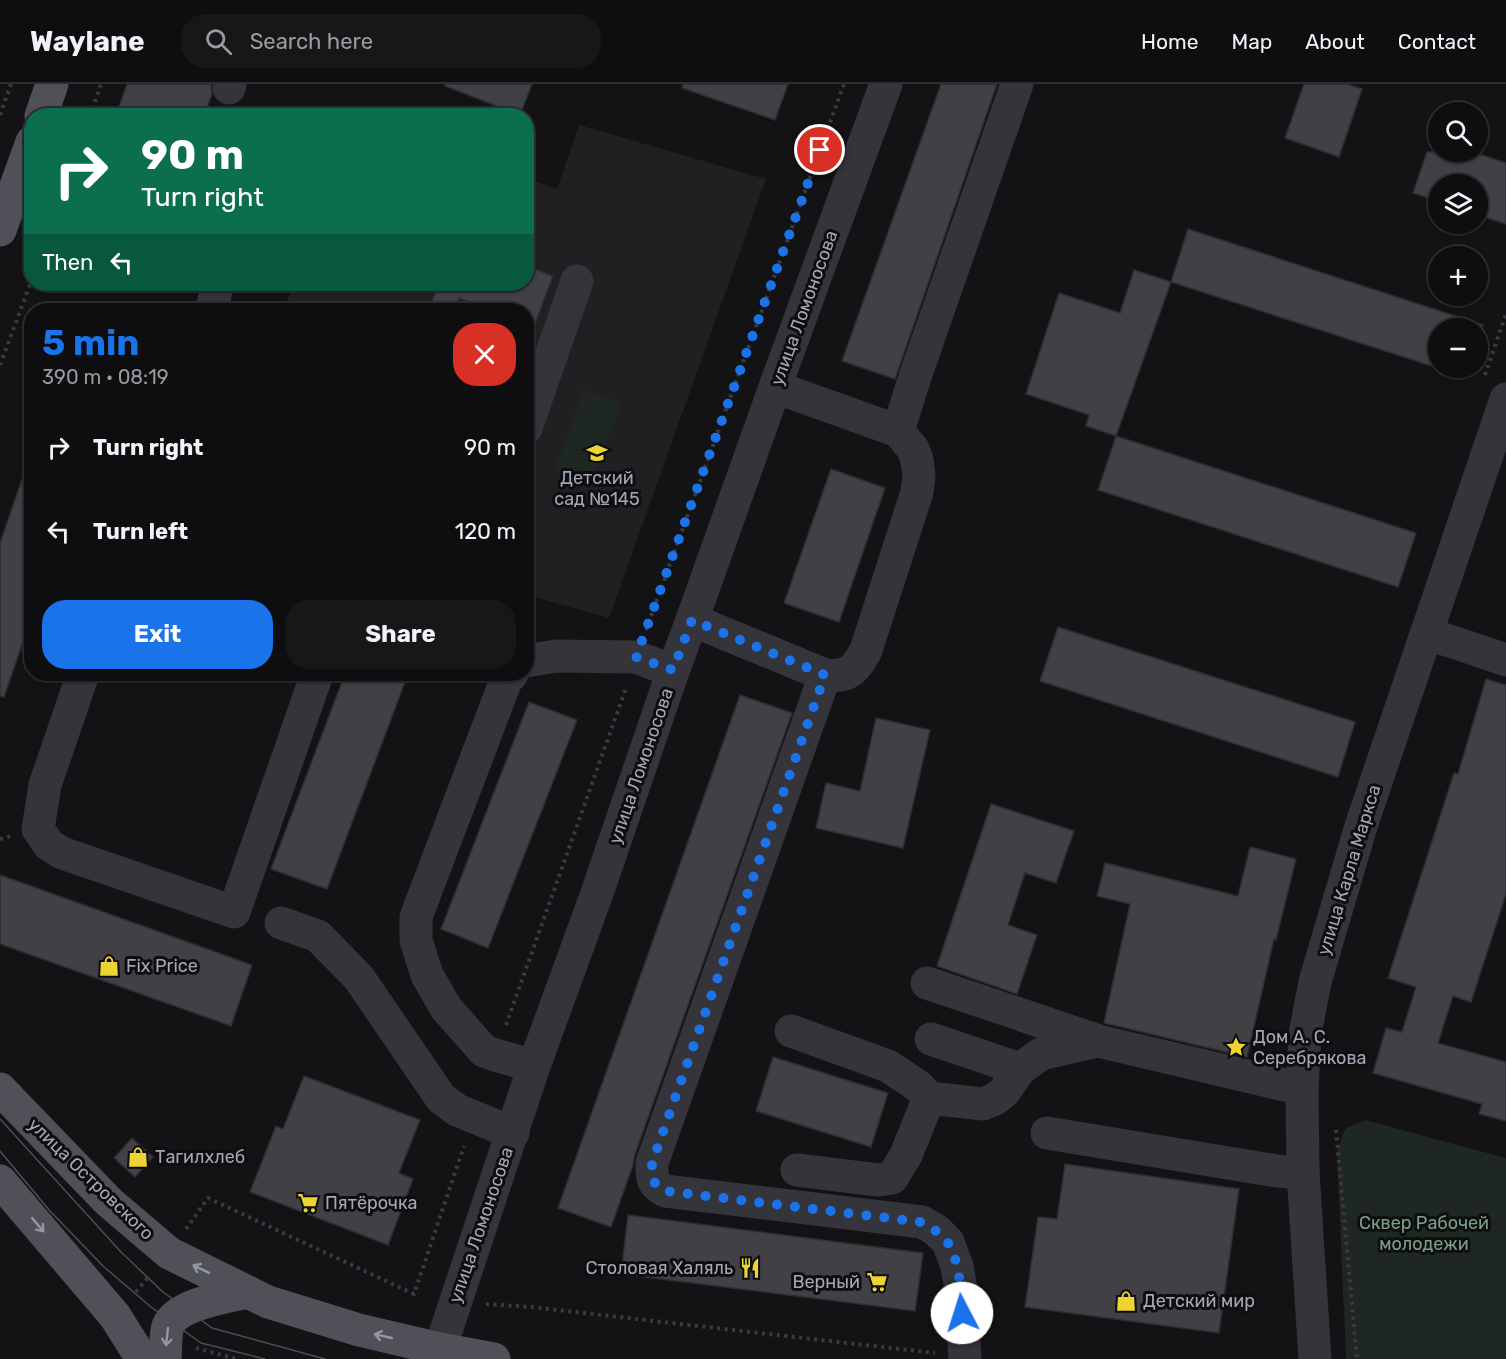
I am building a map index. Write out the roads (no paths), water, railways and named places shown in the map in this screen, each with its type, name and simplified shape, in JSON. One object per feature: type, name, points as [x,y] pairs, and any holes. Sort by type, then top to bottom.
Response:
[{"type":"main road","points":[[44,108],[52,84]]},
{"type":"main road","points":[[0,230],[21,203],[24,186]]},
{"type":"main road","name":"улица Островского","points":[[0,1089],[109,1202],[169,1253],[268,1302],[359,1330],[494,1359]]},
{"type":"main road","points":[[0,1180],[115,1316],[142,1359]]},
{"type":"main road","points":[[165,1359],[168,1326],[180,1312],[204,1302],[248,1292]]},
{"type":"street","name":"улица Ломоносова","points":[[440,1349],[534,1066],[596,896],[673,670],[885,84]]},
{"type":"street","points":[[898,430],[1017,84]]},
{"type":"street","points":[[534,405],[577,281]]},
{"type":"street","points":[[692,620],[825,675],[847,674],[857,665],[866,650],[917,492],[918,460],[913,449],[898,430],[775,387]]},
{"type":"street","name":"улица Карла Маркса","points":[[1315,1359],[1303,1173],[1302,1089],[1305,1034],[1315,982],[1361,826],[1426,634],[1497,454],[1506,399]]},
{"type":"street","points":[[1426,634],[1506,660]]},
{"type":"street","points":[[534,660],[556,656],[636,657],[673,670]]},
{"type":"street","points":[[825,675],[652,1163],[652,1178],[657,1186],[665,1191],[921,1222],[936,1230],[948,1242],[957,1266],[961,1290],[965,1358]]},
{"type":"street","points":[[82,681],[45,785],[38,829],[48,844],[62,853],[234,912],[315,681]]},
{"type":"street","points":[[506,681],[416,917],[416,940],[427,975],[446,1008],[484,1050],[534,1066]]},
{"type":"street","points":[[281,923],[318,936],[359,978],[441,1098],[458,1110],[513,1133]]},
{"type":"street","points":[[927,983],[1098,1041],[1302,1089]]},
{"type":"street","points":[[791,1031],[888,1066],[918,1086],[929,1098],[982,1104],[995,1099],[1004,1092],[1020,1069],[1041,1054],[1098,1041]]},
{"type":"street","points":[[931,1039],[1020,1069]]},
{"type":"street","points":[[797,1170],[878,1180],[892,1178],[906,1155],[929,1098]]},
{"type":"street","points":[[1047,1133],[1277,1172],[1303,1173]]},
{"type":"tram line","points":[[0,1119],[121,1252],[163,1292],[212,1328],[325,1359]]},
{"type":"tram line","points":[[0,1151],[50,1211],[103,1266],[151,1307],[201,1343],[265,1359]]},
{"type":"place","name":"Детский сад №145","points":[[597,453]]},
{"type":"place","name":"Fix Price","points":[[109,966]]},
{"type":"place","name":"Дом А. С. Серебрякова","points":[[1236,1047]]},
{"type":"place","name":"Тагилхлеб","points":[[138,1157]]},
{"type":"place","name":"Пятёрочка","points":[[308,1203]]},
{"type":"place","name":"Столовая Халяль","points":[[750,1268]]},
{"type":"place","name":"Верный","points":[[877,1282]]},
{"type":"place","name":"Детский мир","points":[[1126,1301]]},
{"type":"park label","name":"Сквер Рабочей молодежи","points":[[1424,1233]]}]
